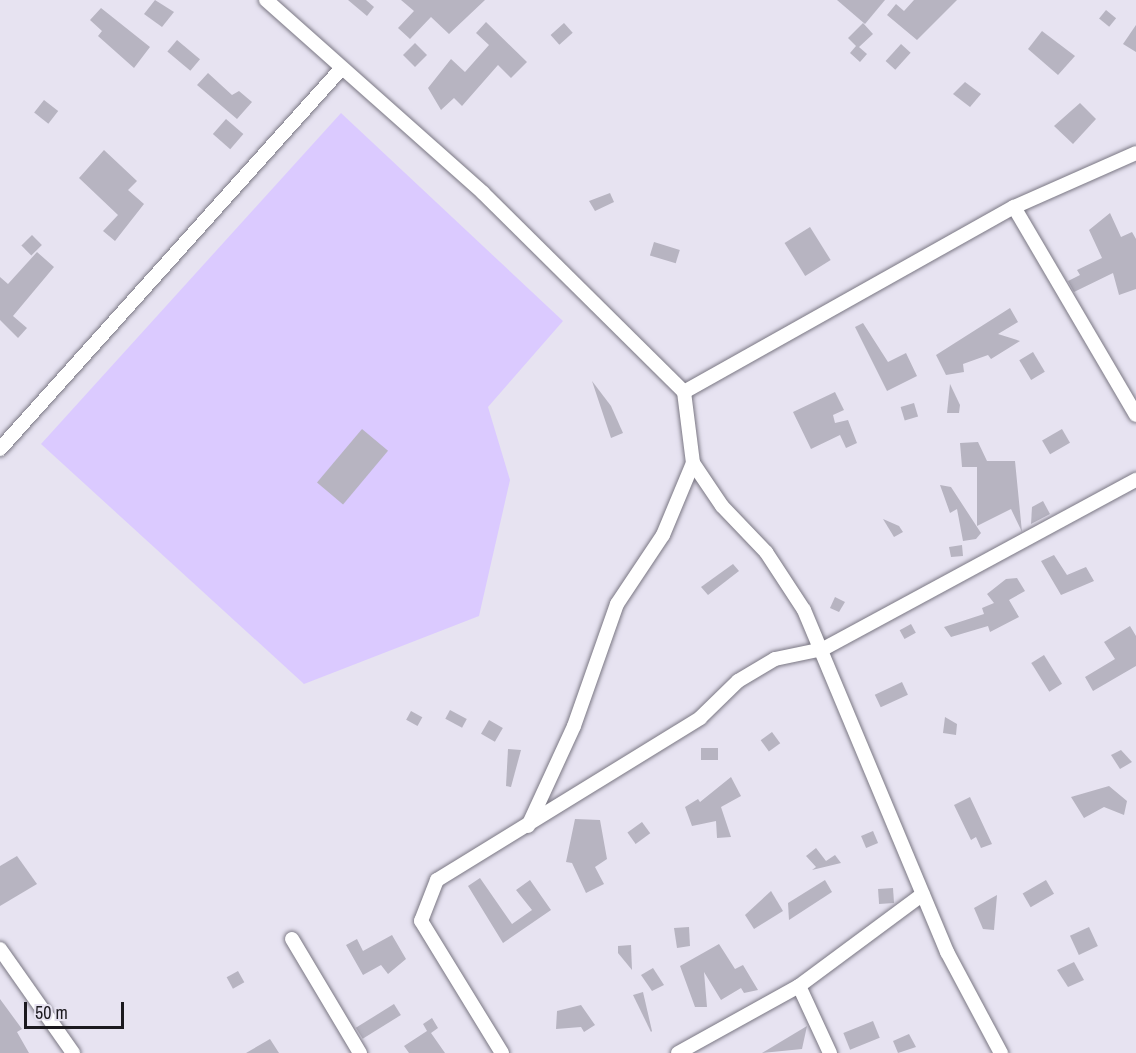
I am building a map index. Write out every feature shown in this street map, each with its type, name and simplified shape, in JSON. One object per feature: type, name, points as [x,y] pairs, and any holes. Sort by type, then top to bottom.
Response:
[{"type":"street","points":[[266,0],[483,194],[684,392],[693,463],[722,506],[766,552],[823,649],[923,894],[1001,1053]]},
{"type":"street","points":[[2,442],[341,69]]},
{"type":"street","points":[[684,392],[1014,207],[1136,153]]},
{"type":"street","points":[[1014,207],[1136,415]]},
{"type":"street","points":[[528,826],[574,726],[617,604],[663,536],[693,463]]},
{"type":"street","points":[[502,1053],[421,921],[437,880],[700,718],[738,681],[775,659],[823,649],[1136,480]]},
{"type":"street","points":[[678,1053],[799,986],[923,894]]},
{"type":"street","points":[[292,939],[360,1053]]},
{"type":"street","points":[[0,949],[73,1053]]},
{"type":"street","points":[[799,986],[830,1053]]},
{"type":"shaded area","points":[[341,113],[563,321],[488,407],[510,480],[479,616],[304,684],[41,444]]},
{"type":"building","points":[[155,0],[174,12],[162,27],[144,14]]},
{"type":"building","points":[[348,0],[366,0],[374,7],[367,16]]},
{"type":"building","points":[[401,0],[485,0],[449,34],[431,17],[410,39],[398,28],[414,11]]},
{"type":"building","points":[[837,0],[885,0],[865,24]]},
{"type":"building","points":[[914,0],[957,0],[917,40],[887,15],[896,4],[904,11]]},
{"type":"building","points":[[101,8],[150,47],[134,68],[98,36],[102,31],[90,20]]},
{"type":"building","points":[[1106,10],[1116,18],[1109,27],[1099,19]]},
{"type":"building","points":[[486,22],[527,62],[511,78],[498,65],[462,106],[454,98],[441,110],[428,88],[451,59],[465,72],[489,45],[476,33]]},
{"type":"building","points":[[564,23],[573,33],[559,45],[551,35]]},
{"type":"building","points":[[863,23],[873,34],[859,47],[867,54],[860,62],[850,53],[856,46],[848,38]]},
{"type":"building","points":[[1136,25],[1136,52],[1123,44]]},
{"type":"building","points":[[1042,31],[1075,56],[1058,75],[1028,49]]},
{"type":"building","points":[[177,40],[200,59],[190,71],[167,51]]},
{"type":"building","points":[[415,43],[427,55],[415,67],[403,55]]},
{"type":"building","points":[[901,44],[911,53],[895,70],[886,61]]},
{"type":"building","points":[[208,73],[232,95],[239,91],[252,102],[237,119],[197,85]]},
{"type":"building","points":[[965,82],[981,94],[970,107],[953,94]]},
{"type":"building","points":[[44,100],[58,111],[48,124],[34,113]]},
{"type":"building","points":[[1080,103],[1096,119],[1073,144],[1054,126]]},
{"type":"building","points":[[226,119],[243,134],[230,149],[213,134]]},
{"type":"building","points":[[104,150],[137,181],[128,190],[144,204],[115,241],[103,231],[118,215],[79,178]]},
{"type":"building","points":[[610,193],[614,202],[595,211],[589,201]]},
{"type":"building","points":[[1110,213],[1121,237],[1132,232],[1136,239],[1136,289],[1119,295],[1113,273],[1074,292],[1068,281],[1080,275],[1077,270],[1102,258],[1089,230]]},
{"type":"building","points":[[810,227],[831,260],[805,276],[785,243]]},
{"type":"building","points":[[32,235],[42,245],[31,256],[21,246]]},
{"type":"building","points":[[654,242],[680,250],[676,263],[650,255]]},
{"type":"building","points":[[37,252],[54,267],[13,316],[27,328],[18,338],[0,320],[0,277],[8,284]]},
{"type":"building","points":[[1010,308],[1018,322],[998,334],[1020,341],[991,359],[988,355],[963,364],[964,372],[946,375],[936,355]]},
{"type":"building","points":[[863,323],[888,362],[906,353],[917,376],[887,391],[855,327]]},
{"type":"building","points":[[1033,352],[1045,372],[1031,380],[1019,360]]},
{"type":"building","points":[[592,381],[611,406],[623,433],[611,438]]},
{"type":"building","points":[[950,384],[960,405],[959,413],[947,413]]},
{"type":"building","points":[[835,392],[844,410],[833,415],[835,423],[848,420],[857,443],[846,448],[840,435],[811,449],[793,412]]},
{"type":"building","points":[[914,403],[918,416],[905,420],[901,407]]},
{"type":"building","points":[[362,429],[388,451],[343,504],[317,483]]},
{"type":"building","points":[[1062,429],[1070,443],[1050,454],[1042,440]]},
{"type":"building","points":[[978,442],[987,461],[1015,461],[1022,532],[1011,509],[977,526],[977,467],[962,467],[960,443]]},
{"type":"building","points":[[940,485],[951,487],[981,533],[976,539],[963,541],[957,509],[950,513]]},
{"type":"building","points":[[1043,501],[1050,514],[1031,524],[1032,507]]},
{"type":"building","points":[[883,519],[899,526],[903,532],[894,537]]},
{"type":"building","points":[[962,545],[963,556],[951,557],[949,547]]},
{"type":"building","points":[[1054,555],[1067,575],[1086,567],[1094,581],[1061,595],[1041,561]]},
{"type":"building","points":[[733,564],[739,571],[708,595],[701,587]]},
{"type":"building","points":[[1017,578],[1025,591],[1009,600],[1019,617],[990,632],[988,626],[951,637],[944,627],[984,614],[982,608],[994,603],[987,594],[1006,579]]},
{"type":"building","points":[[835,597],[845,602],[839,612],[830,608]]},
{"type":"building","points":[[911,624],[916,633],[904,639],[900,630]]},
{"type":"building","points":[[1130,626],[1136,636],[1136,666],[1093,691],[1085,677],[1115,659],[1104,642]]},
{"type":"building","points":[[1044,655],[1062,684],[1049,692],[1031,663]]},
{"type":"building","points":[[902,682],[908,695],[881,707],[875,695]]},
{"type":"building","points":[[450,710],[467,719],[462,728],[445,719]]},
{"type":"building","points":[[411,711],[422,717],[418,726],[406,720]]},
{"type":"building","points":[[945,717],[957,724],[956,735],[943,733]]},
{"type":"building","points":[[489,720],[503,728],[495,742],[481,734]]},
{"type":"building","points":[[772,732],[780,743],[769,752],[761,740]]},
{"type":"building","points":[[701,748],[718,748],[718,760],[701,760]]},
{"type":"building","points":[[508,749],[521,750],[511,787],[506,786]]},
{"type":"building","points":[[1121,750],[1132,762],[1120,769],[1111,755]]},
{"type":"building","points":[[731,777],[741,796],[721,807],[731,837],[717,838],[716,821],[692,826],[685,807],[698,799],[700,802]]},
{"type":"building","points":[[1109,786],[1127,801],[1124,815],[1104,807],[1084,818],[1071,797]]},
{"type":"building","points":[[970,797],[992,844],[981,848],[976,837],[971,840],[954,805]]},
{"type":"building","points":[[575,819],[600,820],[607,859],[595,867],[604,884],[586,893],[572,863],[566,862]]},
{"type":"building","points":[[642,822],[650,833],[636,844],[627,833]]},
{"type":"building","points":[[873,831],[878,843],[866,848],[861,836]]},
{"type":"building","points":[[816,848],[826,861],[835,855],[841,863],[812,870],[816,867],[806,856]]},
{"type":"building","points":[[17,856],[37,884],[0,906],[0,866]]},
{"type":"building","points":[[480,878],[512,924],[532,910],[516,890],[530,880],[551,910],[503,943],[468,886]]},
{"type":"building","points":[[825,880],[832,892],[789,920],[788,903]]},
{"type":"building","points":[[1046,880],[1054,894],[1031,907],[1023,893]]},
{"type":"building","points":[[893,888],[894,903],[879,904],[878,889]]},
{"type":"building","points":[[771,891],[783,911],[754,929],[745,915]]},
{"type":"building","points":[[997,895],[994,930],[983,929],[974,908]]},
{"type":"building","points":[[689,927],[690,946],[677,948],[674,928]]},
{"type":"building","points":[[1089,927],[1098,946],[1079,955],[1070,936]]},
{"type":"building","points":[[392,935],[406,959],[388,974],[381,965],[363,975],[346,945],[357,939],[363,951]]},
{"type":"building","points":[[719,944],[735,969],[743,965],[758,990],[744,993],[741,988],[721,1000],[704,972],[707,1007],[695,1007],[680,966]]},
{"type":"building","points":[[631,945],[632,970],[618,953],[618,946]]},
{"type":"building","points":[[1074,962],[1084,980],[1068,987],[1057,970]]},
{"type":"building","points":[[653,968],[664,985],[652,991],[641,975]]},
{"type":"building","points":[[238,971],[244,982],[233,989],[227,977]]},
{"type":"building","points":[[643,992],[652,1031],[651,1032],[633,995]]},
{"type":"building","points":[[0,999],[22,1029],[17,1032],[29,1053],[0,1053]]},
{"type":"building","points":[[394,1004],[401,1015],[363,1039],[356,1028]]},
{"type":"building","points":[[581,1005],[595,1025],[584,1032],[581,1027],[556,1029],[557,1011]]},
{"type":"building","points":[[432,1018],[438,1028],[431,1033],[445,1053],[409,1053],[404,1046],[427,1031],[423,1024]]},
{"type":"building","points":[[873,1021],[880,1038],[850,1050],[843,1033]]},
{"type":"building","points":[[807,1026],[802,1049],[762,1053]]},
{"type":"building","points":[[909,1034],[916,1047],[898,1053],[893,1041]]},
{"type":"building","points":[[270,1039],[279,1053],[246,1053]]}]
